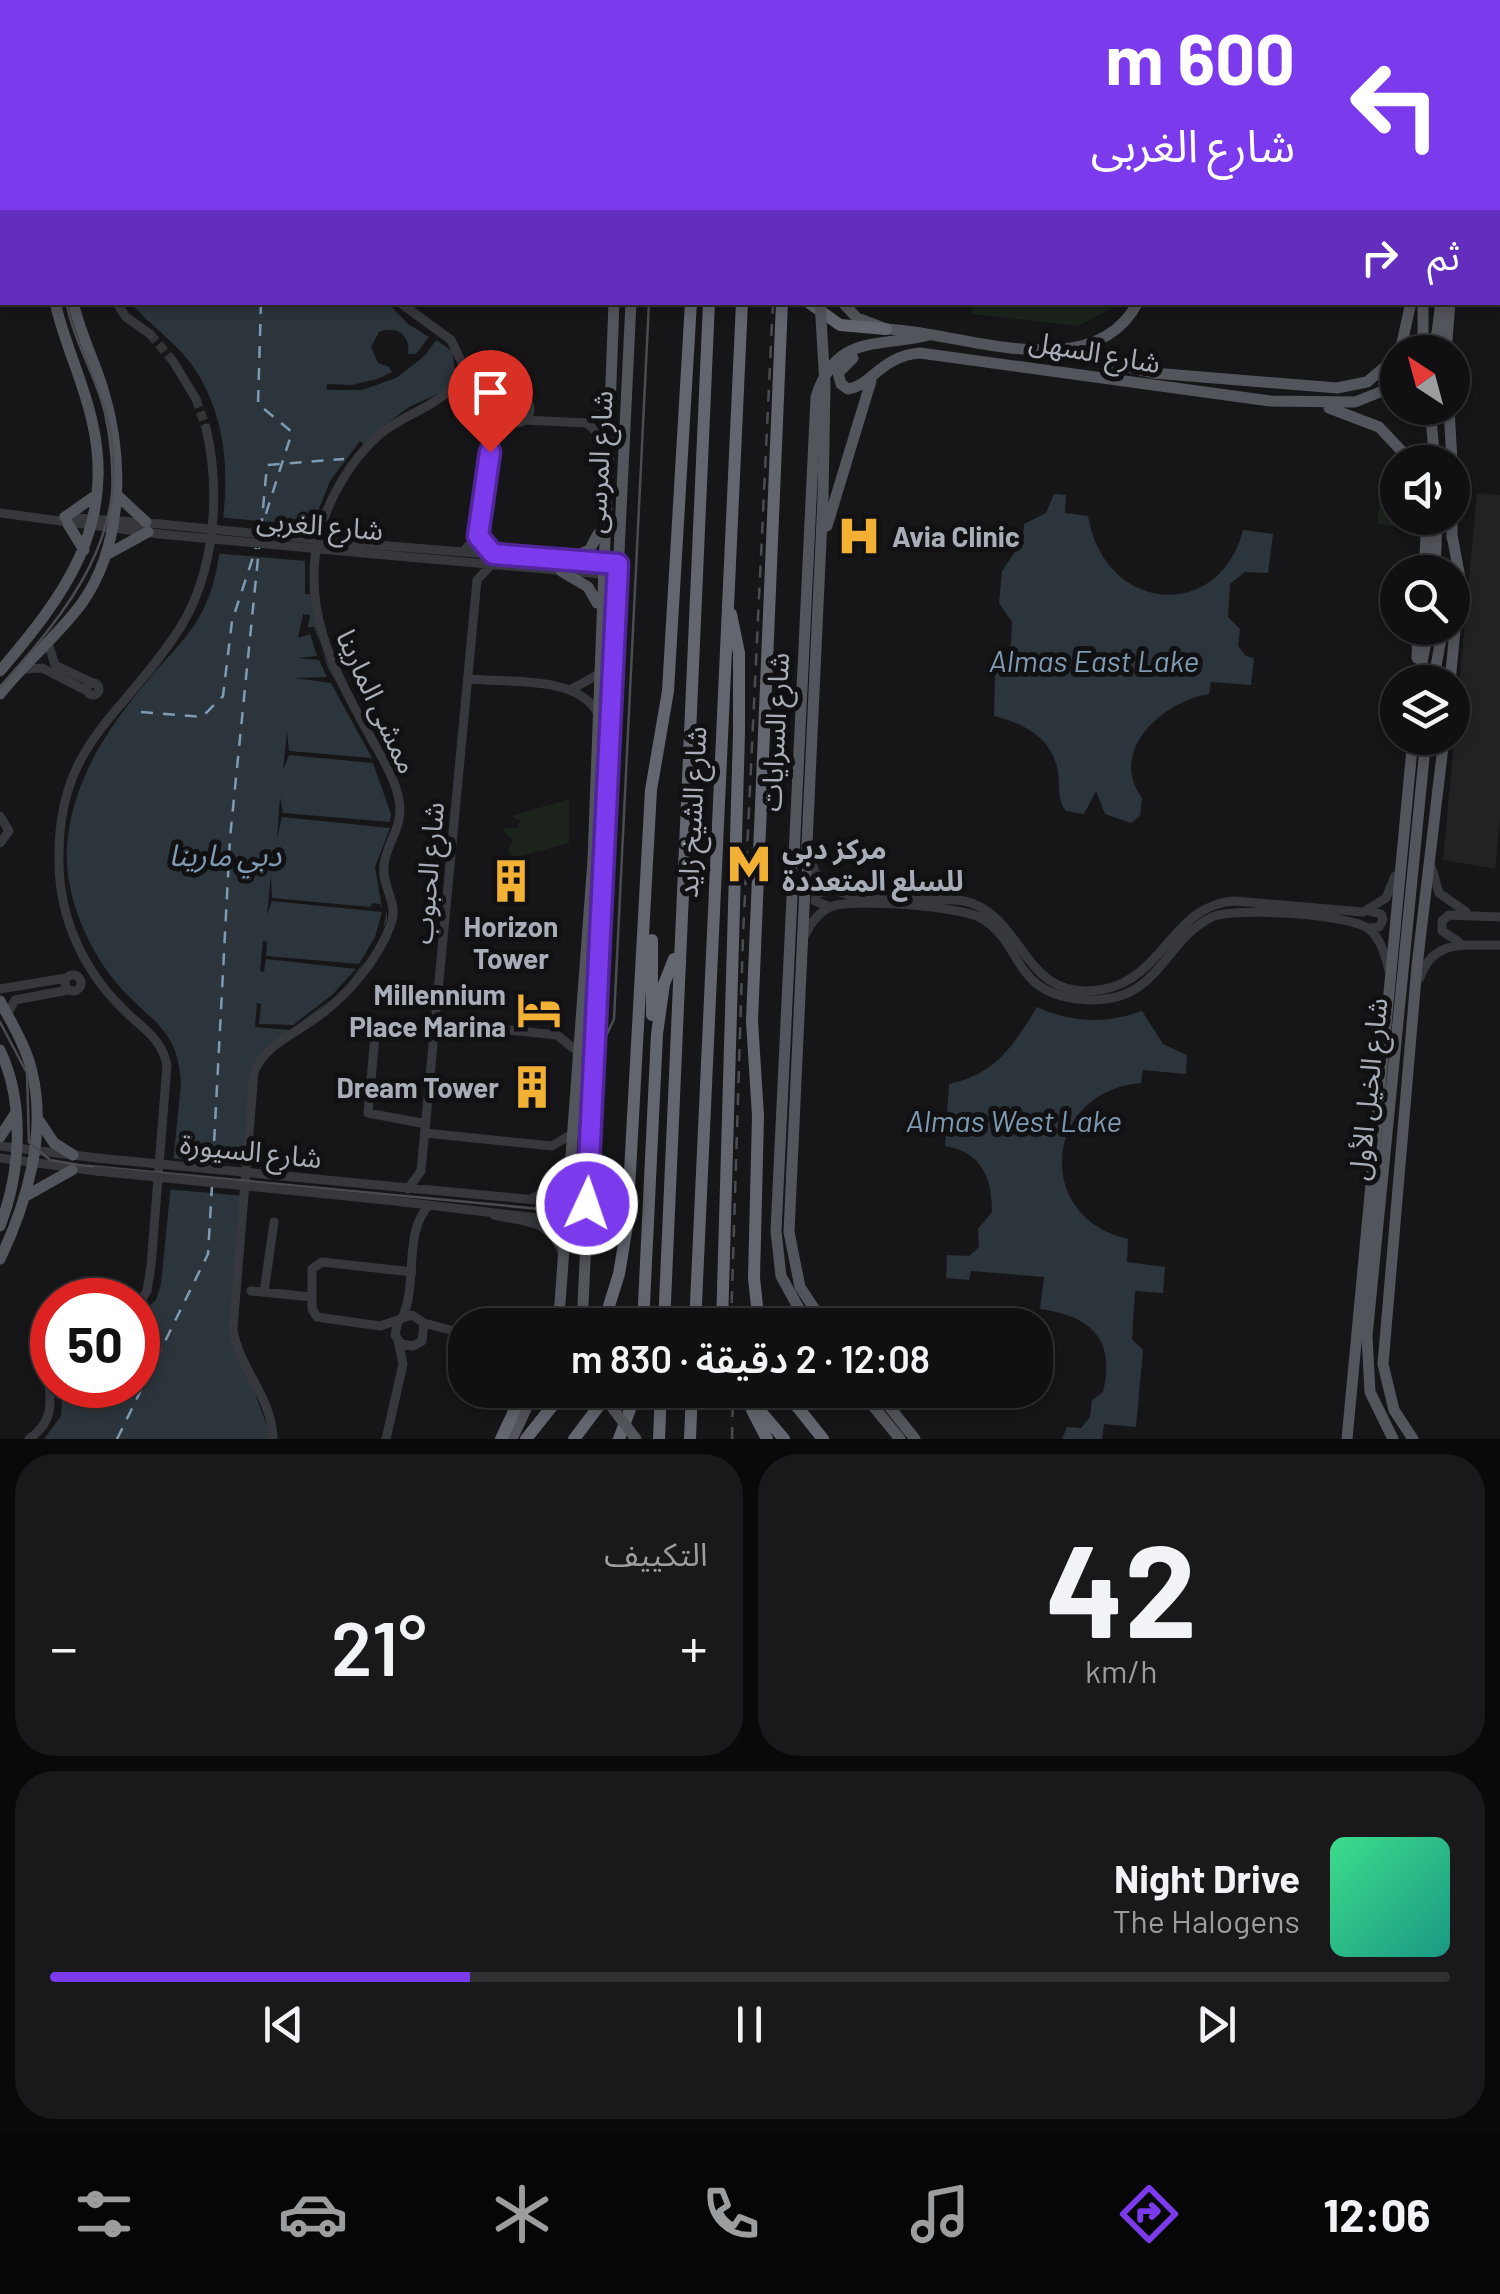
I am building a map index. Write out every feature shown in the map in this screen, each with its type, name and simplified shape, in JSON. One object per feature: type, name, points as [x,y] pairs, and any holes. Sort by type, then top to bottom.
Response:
[{"type":"highway","points":[[608,1308],[623,1258],[631,1169],[651,790],[667,702],[690,305]]},
{"type":"highway","name":"شارع الشيخ زايد","points":[[665,1308],[677,952],[709,305]]},
{"type":"highway","name":"شارع الشيخ زايد","points":[[696,1308],[742,305]]},
{"type":"highway","points":[[757,1308],[754,1278],[758,1116],[752,1022],[782,305]]},
{"type":"highway","points":[[812,305],[840,325],[886,329]]},
{"type":"highway","points":[[722,1308],[739,732],[738,642],[728,607]]},
{"type":"highway","points":[[646,898],[653,969],[653,1104]]},
{"type":"highway","points":[[642,1308],[662,996],[677,952]]},
{"type":"highway","points":[[637,1308],[643,1275]]},
{"type":"highway","points":[[501,1439],[516,1408]]},
{"type":"highway","points":[[526,1439],[551,1408]]},
{"type":"highway","points":[[574,1439],[597,1408]]},
{"type":"highway","points":[[619,1439],[630,1408]]},
{"type":"highway","points":[[658,1439],[661,1408]]},
{"type":"highway","points":[[690,1439],[691,1408]]},
{"type":"highway","points":[[752,1408],[767,1439]]},
{"type":"highway","points":[[758,1408],[784,1439]]},
{"type":"highway","points":[[798,1408],[823,1439]]},
{"type":"main road","points":[[0,670],[53,608],[84,551],[91,523],[97,445],[56,305]]},
{"type":"main road","points":[[0,694],[91,590],[106,555],[112,524],[121,471],[108,407],[74,305]]},
{"type":"main road","name":"شارع المرسى","points":[[557,1308],[566,1260],[579,1054],[598,714],[602,520],[614,305]]},
{"type":"main road","name":"شارع المرسى","points":[[582,1308],[630,305]]},
{"type":"main road","name":"شارع السرايات","points":[[797,1308],[786,1291],[778,1262],[802,942],[806,836],[803,792],[823,498],[825,385],[820,305]]},
{"type":"main road","name":"شارع السرايات","points":[[845,305],[858,318],[886,329],[1064,352],[1112,334],[1136,305]]},
{"type":"main road","points":[[1403,335],[1409,305]]},
{"type":"main road","points":[[1423,305],[1424,335]]},
{"type":"main road","points":[[1436,335],[1441,305]]},
{"type":"main road","points":[[1447,335],[1450,305]]},
{"type":"main road","name":"شارع السرايات","points":[[812,1308],[792,1260],[784,1184],[803,792],[816,397],[826,374],[842,355],[865,344],[928,334]]},
{"type":"main road","points":[[888,360],[856,388],[844,387],[838,381],[840,369],[848,361],[898,340]]},
{"type":"main road","points":[[1064,352],[1153,373],[1337,388],[1367,382],[1380,371]]},
{"type":"main road","name":"شارع السهل","points":[[888,360],[920,353],[988,360],[1220,396],[1295,402],[1355,402],[1380,392]]},
{"type":"main road","name":"شارع السرايات","points":[[820,549],[864,393],[888,360]]},
{"type":"main road","name":"شارع السهل","points":[[1295,402],[1368,420],[1398,445]]},
{"type":"main road","points":[[106,555],[153,528],[116,494]]},
{"type":"main road","points":[[84,551],[67,521],[94,496]]},
{"type":"main road","points":[[600,610],[588,586],[565,566],[590,550],[602,520]]},
{"type":"main road","points":[[1451,555],[1452,535]]},
{"type":"main road","points":[[1452,535],[1460,578],[1452,665]]},
{"type":"main road","name":"شارع الخيل الأول","points":[[1347,1439],[1412,755]]},
{"type":"main road","name":"شارع الخيل الأول","points":[[1392,1439],[1370,1392],[1368,1336],[1424,755]]},
{"type":"main road","points":[[1413,1439],[1394,1410],[1383,1364],[1430,843],[1442,755]]},
{"type":"main road","points":[[0,1001],[32,1072],[37,1117],[32,1164],[0,1259]]},
{"type":"main road","points":[[0,1050],[13,1083],[17,1110],[9,1196]]},
{"type":"main road","points":[[0,1137],[17,1110]]},
{"type":"main road","points":[[37,1117],[49,1137],[73,1155]]},
{"type":"main road","points":[[0,1226],[16,1168],[23,1166],[26,1172],[22,1202]]},
{"type":"main road","points":[[0,1169],[9,1196]]},
{"type":"main road","points":[[22,1202],[72,1170]]},
{"type":"main road","points":[[512,1439],[527,1408]]},
{"type":"main road","points":[[613,1408],[636,1439]]},
{"type":"main road","points":[[875,1408],[900,1439]]},
{"type":"main road","points":[[890,1408],[915,1439]]},
{"type":"street","points":[[118,305],[126,317],[150,334]]},
{"type":"street","name":"ممشى المارينا","points":[[273,1439],[266,1402],[239,1354],[232,1328],[254,1072],[271,1047],[342,996],[376,952],[392,920],[392,898],[384,868],[398,832],[400,803],[392,778],[324,646],[316,613],[313,563],[326,514],[354,464],[394,422],[458,384],[464,365],[451,340],[403,305]]},
{"type":"street","points":[[172,361],[196,398]]},
{"type":"street","points":[[478,536],[492,560],[478,580],[463,557],[478,536],[484,469],[496,441],[504,403],[513,395],[522,396],[553,420]]},
{"type":"street","points":[[496,441],[522,421],[530,405]]},
{"type":"street","points":[[503,412],[508,420],[587,423],[611,407]]},
{"type":"street","points":[[587,423],[608,444]]},
{"type":"street","points":[[149,1278],[168,1074],[162,1048],[89,968],[64,905],[60,822],[75,766],[184,620],[200,585],[208,549],[214,472],[206,428]]},
{"type":"street","name":"شارع الغربى","points":[[0,513],[364,549],[601,569],[618,567]]},
{"type":"street","name":"شارع الحبوب","points":[[408,1188],[421,1170],[478,580]]},
{"type":"street","points":[[48,642],[54,665],[116,707]]},
{"type":"street","points":[[21,670],[42,668],[93,689]]},
{"type":"street","points":[[572,689],[599,674]]},
{"type":"street","points":[[470,679],[572,689],[587,698],[598,714]]},
{"type":"street","points":[[0,816],[9,831],[0,843]]},
{"type":"street","points":[[806,836],[814,872],[831,892]]},
{"type":"street","points":[[1430,843],[1436,888],[1452,906],[1500,918]]},
{"type":"street","points":[[1369,911],[1389,894],[1403,855]]},
{"type":"street","points":[[820,891],[831,892],[977,905],[1001,923],[1041,974],[1080,991],[1107,989],[1134,978],[1156,960],[1190,917],[1215,904],[1234,901],[1369,911],[1378,912],[1383,920],[1376,928],[1266,913],[1223,913],[1198,926],[1140,987],[1094,1000],[1066,997],[1035,982],[1018,966],[995,930],[973,914],[943,909],[817,904],[815,897],[820,891]]},
{"type":"street","points":[[802,942],[811,923],[830,907]]},
{"type":"street","points":[[1462,944],[1444,936],[1441,926],[1449,915],[1469,913]]},
{"type":"street","points":[[1366,927],[1382,946],[1390,973]]},
{"type":"street","points":[[1414,1009],[1424,966],[1441,949],[1462,944],[1500,945]]},
{"type":"street","points":[[0,989],[71,977],[89,968]]},
{"type":"street","points":[[7,1015],[15,1000],[80,988],[71,977]]},
{"type":"street","points":[[573,1132],[565,1141],[552,1146],[425,1129],[372,1117],[368,1110],[369,1095],[378,1031],[434,1033],[457,1025],[557,1035],[571,1042],[579,1054]]},
{"type":"street","name":"شارع السيورة","points":[[0,1146],[547,1200],[554,1205],[554,1213],[546,1218],[72,1170],[0,1158]]},
{"type":"street","name":"شارع السيورة","points":[[497,1198],[551,1192],[564,1175],[572,1148]]},
{"type":"street","points":[[421,1170],[436,1192]]},
{"type":"street","points":[[403,1364],[396,1338],[411,1291],[416,1220],[405,1202]]},
{"type":"street","points":[[416,1220],[429,1205]]},
{"type":"street","name":"شارع السيورة","points":[[467,1208],[543,1225],[555,1235],[566,1260]]},
{"type":"street","points":[[264,1292],[274,1222]]},
{"type":"street","points":[[412,1272],[319,1263],[312,1269],[317,1316],[380,1326],[396,1338],[418,1344],[448,1331]]},
{"type":"street","points":[[251,1291],[312,1297]]},
{"type":"street","points":[[386,1439],[403,1364],[418,1344],[423,1321],[411,1291]]},
{"type":"street","points":[[380,1326],[400,1318],[448,1331]]},
{"type":"street","points":[[29,1439],[45,1425],[52,1408]]},
{"type":"shaded area","points":[[972,305],[1118,305],[1078,326],[971,314]]},
{"type":"shaded area","points":[[1477,493],[1500,495],[1500,818],[1495,869],[1443,860],[1453,755],[1470,755],[1470,665],[1461,665],[1463,645],[1470,645],[1470,569]]},
{"type":"shaded area","points":[[569,799],[569,843],[513,858],[508,851],[513,841],[502,828],[517,828],[520,821],[512,816]]},
{"type":"water","name":"دبي مارينا","points":[[133,305],[390,305],[408,324],[429,337],[416,354],[408,354],[401,333],[379,332],[371,347],[378,363],[389,367],[397,377],[421,359],[436,340],[452,351],[456,374],[444,391],[409,407],[381,428],[341,471],[321,512],[310,561],[310,594],[320,646],[395,804],[387,846],[387,921],[355,977],[252,1072],[231,1329],[272,1439],[44,1439],[61,1416],[62,1408],[160,1408],[160,1287],[181,1083],[179,1064],[159,1025],[126,994],[94,951],[73,900],[67,847],[76,799],[96,754],[122,712],[199,618],[217,568],[225,497],[221,433],[206,389],[191,363]]},
{"type":"water","name":"Almas East Lake","points":[[1054,494],[1066,495],[1065,513],[1088,516],[1099,549],[1116,573],[1138,588],[1163,595],[1188,592],[1211,581],[1230,560],[1243,530],[1273,534],[1268,573],[1245,572],[1230,584],[1228,617],[1240,629],[1238,646],[1246,656],[1254,658],[1251,685],[1211,682],[1209,694],[1175,706],[1146,731],[1131,762],[1133,780],[1142,798],[1140,816],[1131,823],[1105,814],[1096,791],[1084,814],[1066,811],[1050,750],[1026,728],[994,716],[995,676],[1011,643],[1012,622],[999,603],[1002,571],[1023,540],[1024,524],[1046,513]]},
{"type":"water","name":"Almas West Lake","points":[[1037,1007],[1089,1020],[1142,1011],[1163,1044],[1187,1055],[1186,1074],[1143,1070],[1141,1083],[1108,1091],[1084,1108],[1069,1130],[1062,1156],[1065,1183],[1076,1207],[1097,1227],[1128,1239],[1127,1262],[1165,1267],[1163,1293],[1135,1291],[1132,1339],[1143,1350],[1136,1427],[1104,1424],[1102,1439],[1062,1439],[1067,1427],[1081,1428],[1090,1417],[1092,1400],[1103,1392],[1106,1358],[1102,1344],[1086,1324],[1053,1308],[1040,1308],[1044,1277],[971,1271],[969,1280],[946,1278],[947,1255],[969,1256],[979,1247],[978,1229],[992,1212],[990,1188],[982,1168],[968,1154],[945,1146],[949,1084],[991,1066],[1011,1046]]},
{"type":"pier","points":[[429,337],[436,340],[426,354],[396,378],[362,390],[327,390],[327,384],[352,385],[377,379],[392,372],[389,367],[398,371],[414,359],[406,358],[417,353]]},
{"type":"pier","points":[[360,441],[364,445],[341,471],[321,512],[310,562],[310,594],[305,594],[305,561],[214,553],[218,517],[312,526],[330,481]]},
{"type":"pier","points":[[303,614],[310,615],[308,627],[314,627],[328,668],[379,756],[395,804],[397,825],[387,846],[389,901],[382,934],[345,989],[290,1030],[255,1027],[257,1003],[261,1004],[259,1024],[293,1025],[332,995],[356,969],[266,959],[264,972],[260,971],[263,941],[267,942],[266,956],[359,964],[375,937],[382,912],[272,901],[267,915],[271,875],[272,898],[370,907],[372,903],[380,904],[382,909],[375,867],[390,828],[282,817],[277,838],[280,797],[283,813],[390,822],[391,814],[373,763],[289,755],[283,770],[287,731],[289,751],[372,758],[331,683],[294,678],[327,677],[319,660],[297,658],[317,656],[310,634],[298,638]]},
{"type":"pier","points":[[169,1158],[248,1166],[245,1196],[166,1189]]},
{"type":"ferry route","points":[[261,305],[258,404],[292,432],[262,526]]},
{"type":"ferry route","points":[[261,530],[267,465],[344,459]]},
{"type":"ferry route","points":[[141,712],[202,717],[223,696],[232,621],[256,548]]},
{"type":"ferry route","points":[[213,1163],[230,838],[259,548]]},
{"type":"ferry route","points":[[117,1439],[208,1254],[212,1186]]},
{"type":"tunnel","points":[[150,334],[173,361]]},
{"type":"tunnel","points":[[196,399],[206,428]]},
{"type":"tram line","points":[[0,687],[49,629],[89,568],[103,536],[111,501],[114,464],[109,425],[67,305]]},
{"type":"tram line","points":[[0,1022],[27,1073],[29,1142],[50,1160],[551,1210],[570,1203],[581,1184],[589,1072],[614,1019],[649,305]]},
{"type":"railway","points":[[732,1308],[743,936],[773,305]]},
{"type":"railway","points":[[732,1439],[733,1408]]},
{"type":"place","name":"Avia Clinic","points":[[859,536]]},
{"type":"place","name":"مركز دبي للسلع المتعددة","points":[[749,864]]},
{"type":"place","name":"Horizon Tower","points":[[511,881]]},
{"type":"place","name":"Millennium Place Marina","points":[[539,1010]]},
{"type":"place","name":"Dream Tower","points":[[532,1087]]},
{"type":"route","points":[[490,452],[484,469],[478,536],[487,549],[493,554],[618,564],[587,1204]]}]
